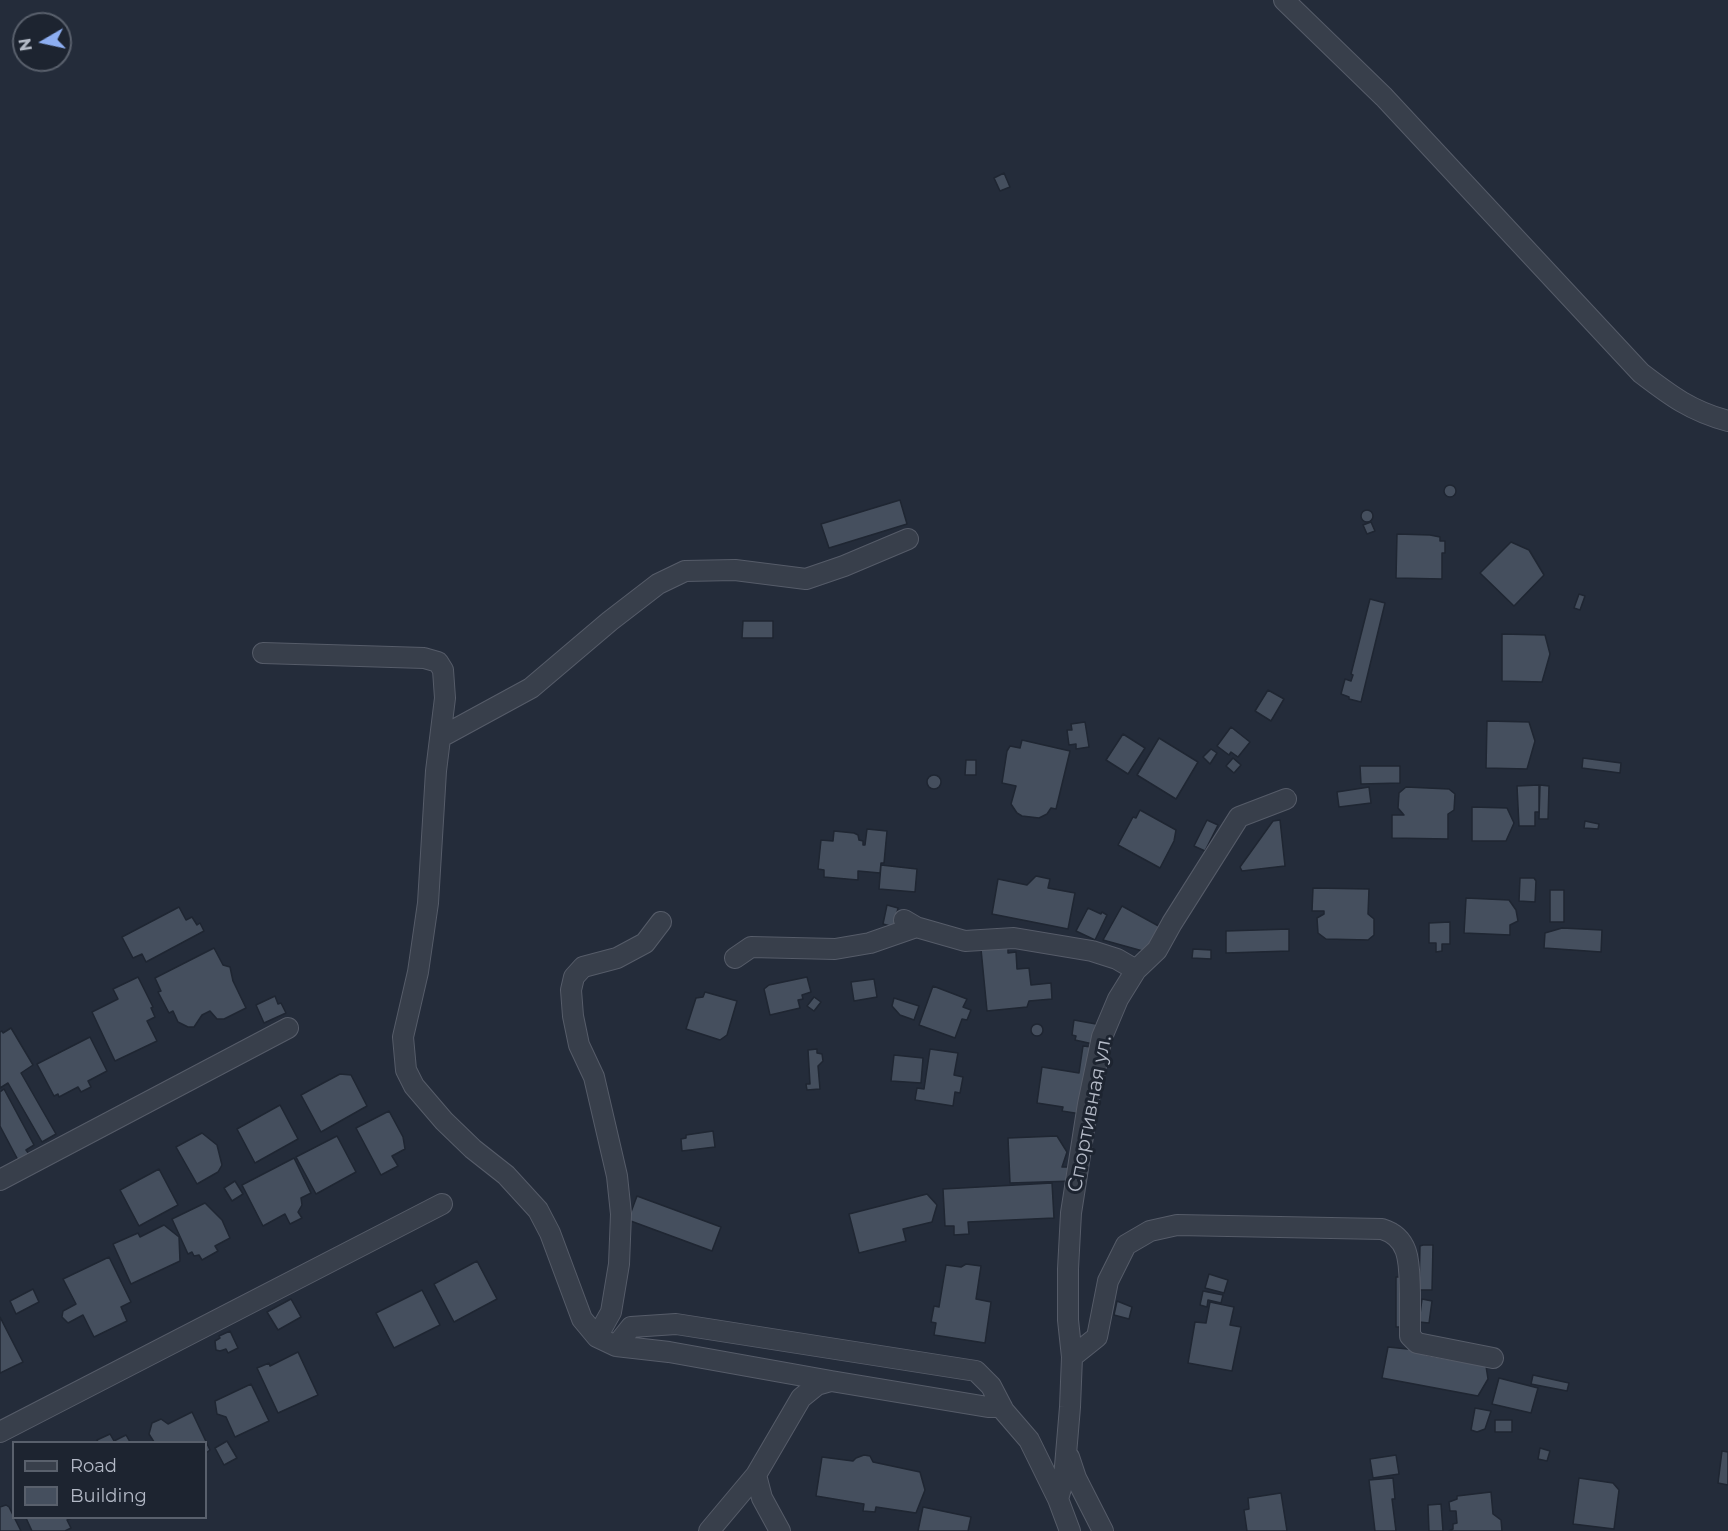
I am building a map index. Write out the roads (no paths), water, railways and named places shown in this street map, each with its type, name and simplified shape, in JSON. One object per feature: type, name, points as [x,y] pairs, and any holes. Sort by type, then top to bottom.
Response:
[{"type":"street","points":[[1284,0],[1384,97],[1641,373],[1674,398],[1695,410],[1728,421]]},
{"type":"street","points":[[441,737],[531,688],[658,584],[685,572],[735,570],[806,579],[844,566],[908,538]]},
{"type":"street","points":[[263,653],[424,658],[438,662],[443,670],[445,698],[436,771],[428,903],[418,972],[402,1037],[406,1070],[414,1086],[444,1121],[473,1149],[506,1175],[538,1210],[550,1233],[582,1319],[597,1337],[615,1346],[669,1352],[1003,1409]]},
{"type":"street","name":"Спортивная ул.","points":[[1058,1499],[1064,1478],[1067,1452],[1072,1357],[1068,1320],[1071,1213],[1088,1104],[1102,1037],[1118,999],[1136,970],[1157,950],[1239,817],[1286,799]]},
{"type":"street","points":[[597,1337],[611,1312],[619,1264],[621,1214],[617,1176],[594,1077],[579,1045],[571,990],[574,977],[584,968],[617,958],[645,943],[661,922]]},
{"type":"street","points":[[735,958],[751,947],[835,949],[870,943],[910,924],[965,941],[1014,938],[1092,951],[1117,958],[1136,970]]},
{"type":"street","points":[[0,1180],[288,1029]]},
{"type":"street","points":[[0,1432],[442,1204]]},
{"type":"street","points":[[1072,1357],[1097,1337],[1108,1281],[1125,1245],[1150,1231],[1177,1225],[1382,1229],[1392,1232],[1403,1244],[1409,1260],[1410,1336],[1417,1343],[1493,1358]]},
{"type":"street","points":[[615,1346],[631,1327],[676,1324],[976,1371],[992,1386],[1003,1409],[1029,1440],[1058,1499],[1070,1531]]},
{"type":"street","points":[[709,1531],[756,1475],[801,1398],[817,1385],[831,1381]]},
{"type":"street","points":[[1067,1452],[1076,1478],[1103,1531]]},
{"type":"street","points":[[756,1475],[762,1498],[780,1531]]}]
